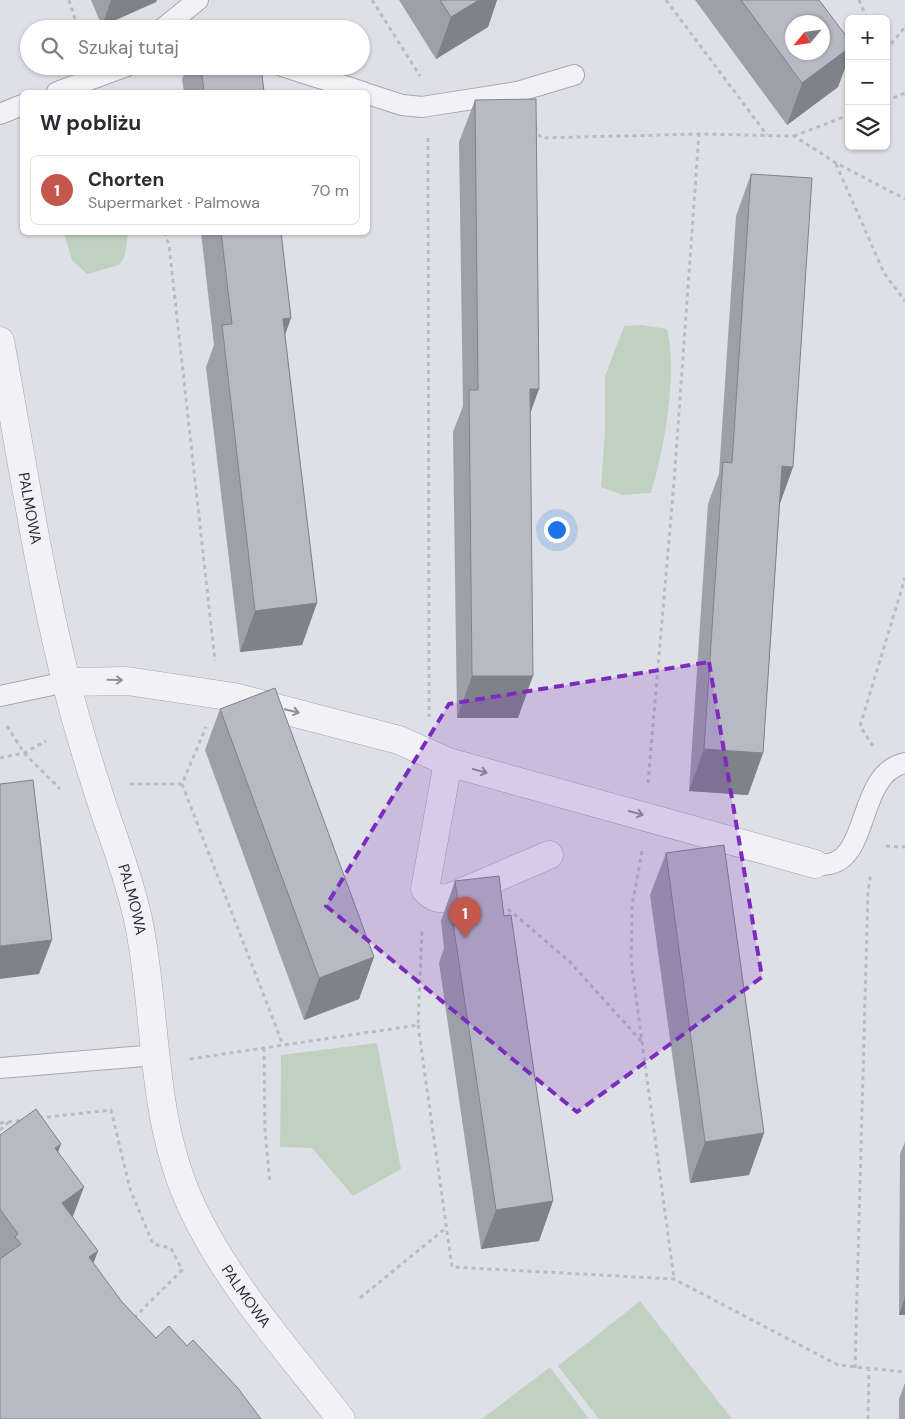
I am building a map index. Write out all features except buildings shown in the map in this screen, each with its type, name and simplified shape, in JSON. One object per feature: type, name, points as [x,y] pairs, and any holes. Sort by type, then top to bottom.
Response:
[{"type":"street","name":"PALMOWA","points":[[0,341],[66,682],[132,894],[168,1058],[161,1105],[168,1141],[191,1205],[215,1250],[239,1286],[341,1419]]},
{"type":"street","points":[[66,682],[114,680],[162,685],[219,695],[299,713],[399,740],[439,758],[815,864]]},
{"type":"street","points":[[439,758],[425,889],[432,897],[441,899],[451,897],[548,855]]},
{"type":"lane","points":[[173,20],[198,0]]},
{"type":"lane","points":[[62,90],[103,75]]},
{"type":"lane","points":[[310,75],[358,90]]},
{"type":"lane","points":[[370,95],[402,104],[422,107],[517,92],[574,76]]},
{"type":"lane","points":[[0,114],[20,106]]},
{"type":"lane","points":[[0,696],[66,682]]},
{"type":"lane","points":[[815,864],[835,863],[844,858],[856,836],[879,779],[896,767]]},
{"type":"lane","points":[[0,1068],[168,1058]]},
{"type":"path","points":[[69,0],[75,20]]},
{"type":"path","points":[[372,0],[438,104],[428,138],[439,758]]},
{"type":"path","points":[[666,0],[767,136]]},
{"type":"path","points":[[859,0],[865,15]]},
{"type":"path","points":[[890,45],[905,27]]},
{"type":"path","points":[[517,92],[540,138],[699,134],[794,136],[845,117]]},
{"type":"path","points":[[890,100],[905,94]]},
{"type":"path","points":[[674,1279],[642,1042],[632,960],[631,934],[632,906],[649,817],[647,795],[674,482],[699,134]]},
{"type":"path","points":[[794,136],[836,163],[905,199]]},
{"type":"path","points":[[836,163],[884,274],[905,301]]},
{"type":"path","points":[[165,235],[169,245],[219,695],[182,784],[283,1045]]},
{"type":"path","points":[[896,767],[860,726],[905,578]]},
{"type":"path","points":[[0,758],[24,754],[47,740]]},
{"type":"path","points":[[124,784],[182,784]]},
{"type":"path","points":[[855,1368],[868,891],[872,864]]},
{"type":"path","points":[[481,885],[569,961],[642,1042]]},
{"type":"path","points":[[425,889],[418,1025],[452,1267],[674,1279],[838,1365],[869,1370],[905,1372]]},
{"type":"path","points":[[168,1058],[264,1048],[418,1025]]},
{"type":"path","points":[[264,1048],[265,1130],[270,1184]]},
{"type":"path","points":[[38,1118],[111,1110],[130,1189],[153,1244],[171,1248],[182,1270],[132,1319]]},
{"type":"path","points":[[0,1123],[29,1119]]},
{"type":"path","points":[[0,1130],[10,1122]]},
{"type":"path","points":[[360,1298],[446,1228]]},
{"type":"path","points":[[868,1419],[869,1370]]},
{"type":"highlighted area","points":[[709,662],[762,977],[577,1112],[326,906],[449,704]]},
{"type":"green space","points":[[65,235],[128,235],[125,256],[119,265],[87,274],[72,260]]},
{"type":"green space","points":[[642,325],[667,329],[671,367],[668,411],[661,456],[651,493],[622,495],[601,487],[605,431],[605,376],[624,326]]},
{"type":"green space","points":[[377,1043],[401,1169],[353,1196],[312,1148],[280,1147],[281,1055]]},
{"type":"green space","points":[[640,1301],[732,1419],[599,1419],[558,1366]]},
{"type":"green space","points":[[550,1367],[589,1419],[482,1419]]},
{"type":"place","name":"Chorten","points":[[465,938]]}]
